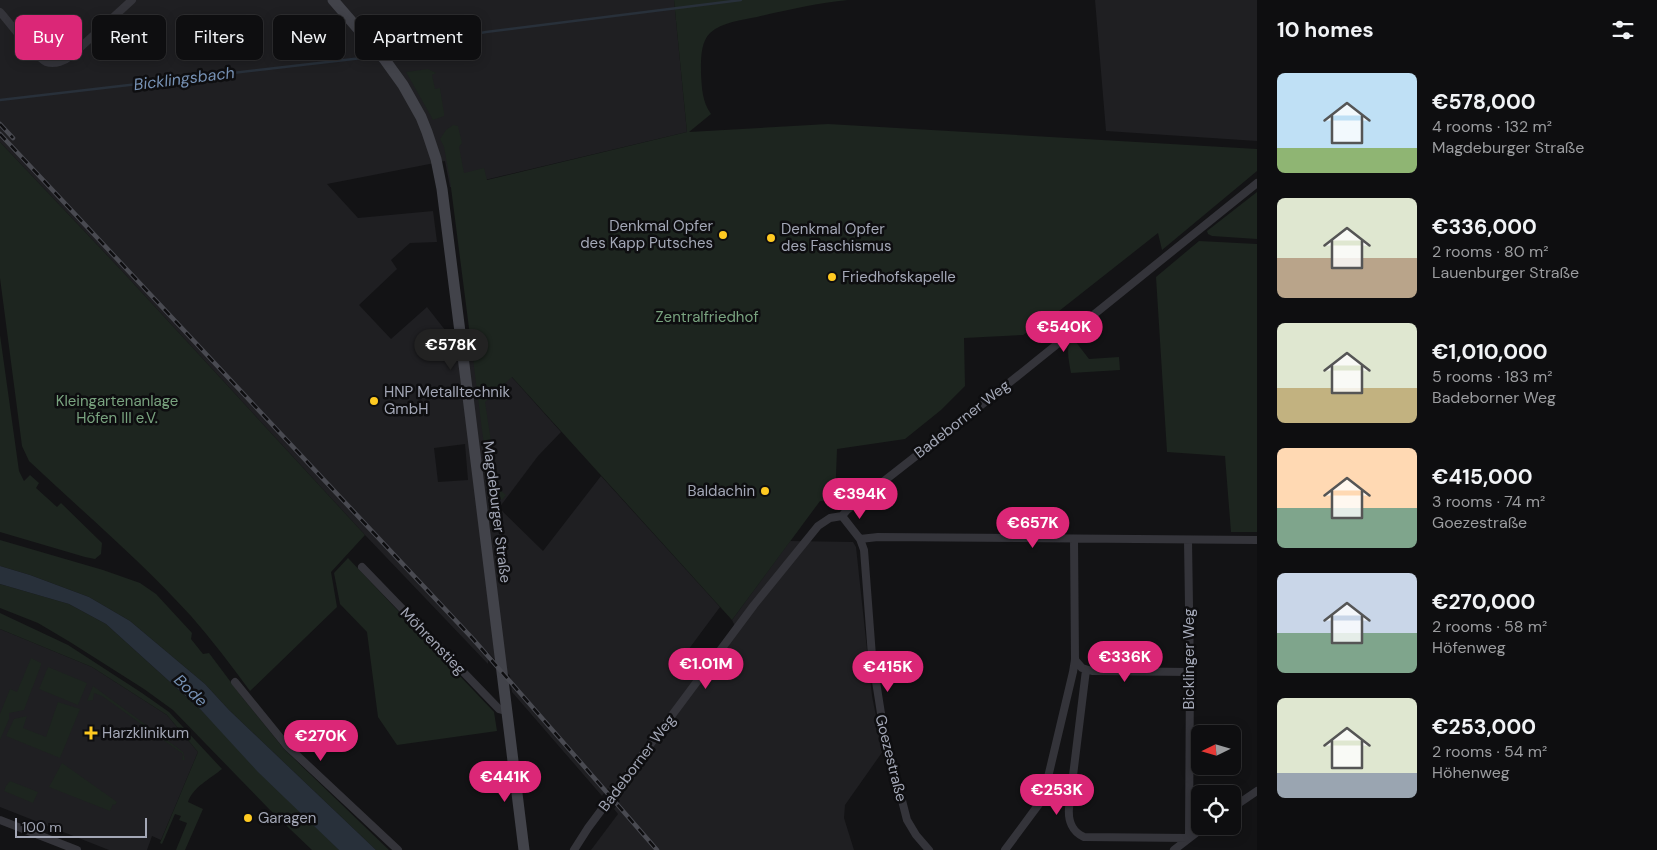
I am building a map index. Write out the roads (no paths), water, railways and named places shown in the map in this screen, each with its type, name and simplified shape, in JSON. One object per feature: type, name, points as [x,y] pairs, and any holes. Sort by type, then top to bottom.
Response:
[{"type":"main road","name":"Magdeburger Straße","points":[[333,0],[403,85],[421,117],[436,159],[442,190],[457,306],[524,850]]},
{"type":"street","points":[[0,12],[41,58],[48,62],[57,63],[72,55],[132,0]]},
{"type":"street","name":"Badeborner Weg","points":[[574,850],[765,591],[818,526],[830,518],[842,516],[847,510],[1032,365],[1257,183]]},
{"type":"street","name":"Goezestraße","points":[[842,516],[860,539],[865,554],[872,656],[883,726],[907,820],[916,835],[929,850]]},
{"type":"street","points":[[860,539],[878,537],[1257,540]]},
{"type":"street","points":[[1005,850],[1039,804],[1044,794],[1075,660],[1074,539]]},
{"type":"street","name":"Bicklinger Weg","points":[[1188,540],[1190,672],[1189,838]]},
{"type":"street","name":"Möhrenstieg","points":[[362,566],[499,709],[507,712]]},
{"type":"street","points":[[1075,660],[1086,670],[1190,672]]},
{"type":"street","points":[[1086,670],[1068,815],[1072,827],[1078,834],[1084,837],[1189,838]]},
{"type":"street","points":[[235,682],[287,746],[398,850]]},
{"type":"street","points":[[1241,802],[1257,791]]},
{"type":"street","points":[[0,820],[77,850]]},
{"type":"street","points":[[1174,850],[1193,835]]},
{"type":"water","name":"Bode","points":[[0,566],[89,597],[130,621],[205,684],[229,710],[376,850],[339,850],[258,772],[201,710],[106,624],[69,604],[0,584]]},
{"type":"waterway","name":"Bicklingsbach","points":[[481,33],[741,0]]},
{"type":"waterway","name":"Bicklingsbach","points":[[0,100],[355,59]]},
{"type":"railway","points":[[0,124],[13,138]]},
{"type":"railway","points":[[0,134],[473,639],[657,850]]},
{"type":"place","name":"Denkmal Opfer des Kapp Putsches","points":[[723,235]]},
{"type":"place","name":"Denkmal Opfer des Faschismus","points":[[771,238]]},
{"type":"place","name":"Friedhofskapelle","points":[[832,277]]},
{"type":"place","name":"HNP Metalltechnik GmbH","points":[[374,401]]},
{"type":"place","name":"Baldachin","points":[[765,491]]},
{"type":"place","name":"Harzklinikum","points":[[91,733]]},
{"type":"place","name":"Garagen","points":[[248,818]]},
{"type":"park label","name":"Zentralfriedhof","points":[[707,317]]},
{"type":"park label","name":"Kleingartenanlage Höfen III e.V.","points":[[117,410]]}]
